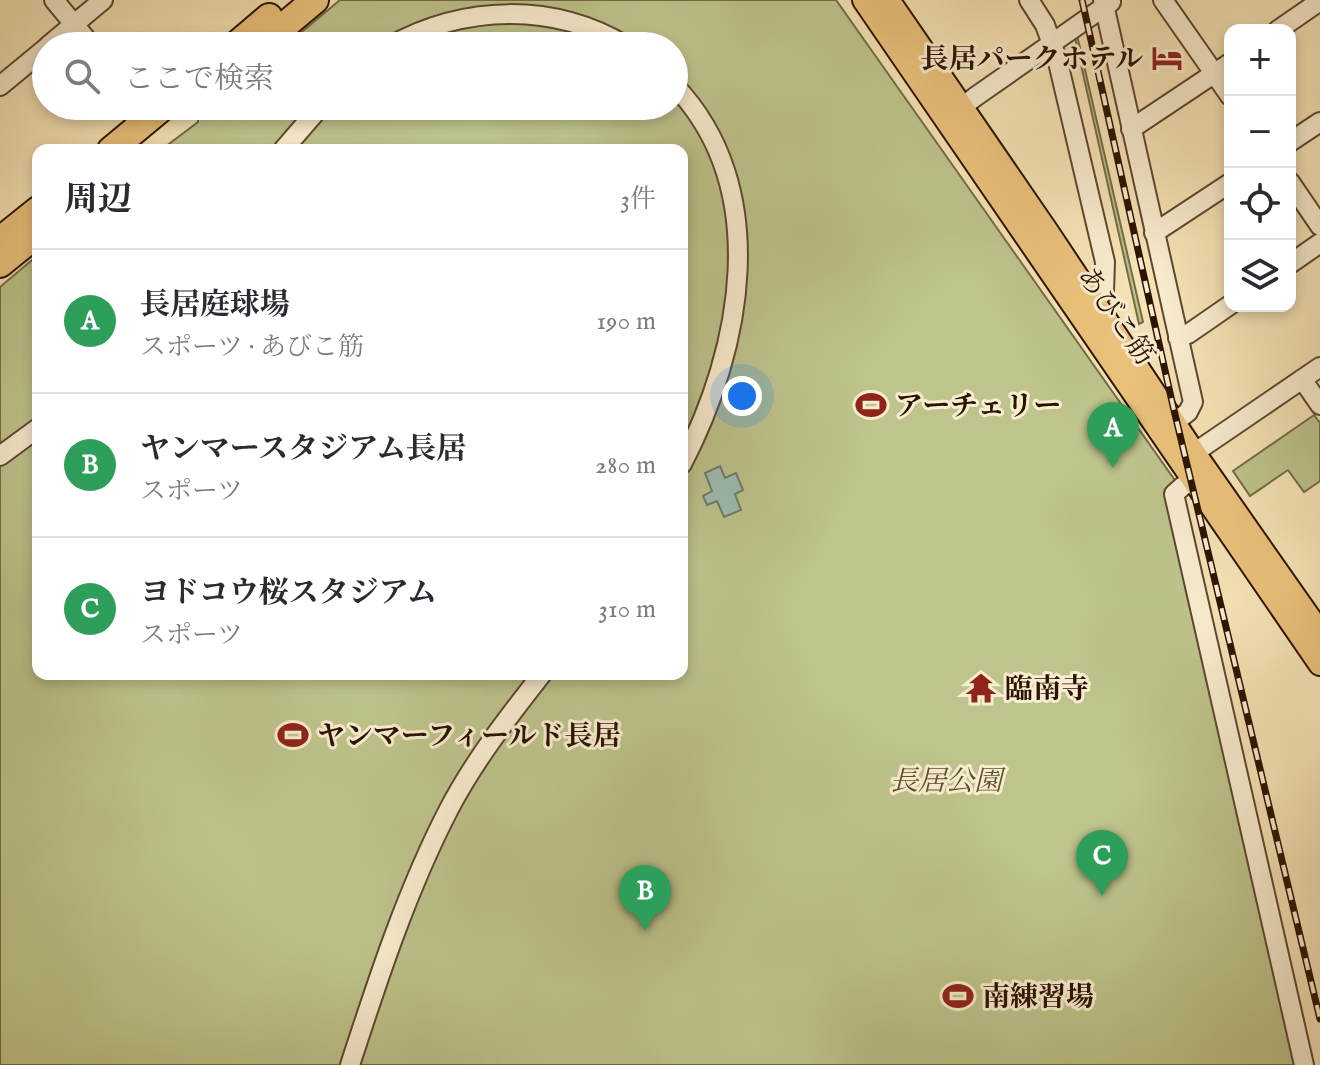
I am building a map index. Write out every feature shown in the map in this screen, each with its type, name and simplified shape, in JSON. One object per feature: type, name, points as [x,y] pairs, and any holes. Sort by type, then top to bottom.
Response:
[{"type":"highway","points":[[252,32],[290,0]]},
{"type":"highway","points":[[277,32],[315,0]]},
{"type":"highway","points":[[118,144],[148,120]]},
{"type":"highway","points":[[138,144],[152,120]]},
{"type":"highway","points":[[0,241],[32,215]]},
{"type":"highway","points":[[0,264],[32,238]]},
{"type":"main road","name":"あびこ筋","points":[[864,0],[1320,664]]},
{"type":"main road","name":"あびこ筋","points":[[888,0],[1194,453],[1320,633]]},
{"type":"street","points":[[54,0],[80,32]]},
{"type":"street","points":[[65,32],[103,0]]},
{"type":"street","points":[[1029,0],[1052,43],[1105,262],[1104,291],[1094,303]]},
{"type":"street","points":[[1131,129],[1222,68],[1163,0]]},
{"type":"street","points":[[1287,24],[1320,1]]},
{"type":"street","points":[[958,136],[961,108],[1107,2],[1131,129],[1193,402],[1188,412],[1174,423]]},
{"type":"street","points":[[419,32],[470,17],[514,13],[551,17],[597,32]]},
{"type":"street","points":[[0,86],[32,59]]},
{"type":"street","points":[[688,102],[702,118],[718,149],[731,195],[738,257],[728,344],[688,450]]},
{"type":"street","points":[[288,144],[309,120]]},
{"type":"street","points":[[1296,138],[1320,122]]},
{"type":"street","points":[[1154,233],[1224,187]]},
{"type":"street","points":[[1296,191],[1320,226]]},
{"type":"street","points":[[1296,260],[1320,243]]},
{"type":"street","points":[[1178,338],[1224,309]]},
{"type":"street","points":[[1194,453],[1320,367]]},
{"type":"street","points":[[1302,379],[1320,405]]},
{"type":"street","points":[[0,456],[32,432]]},
{"type":"street","points":[[1183,486],[1174,494],[1304,1065]]},
{"type":"street","points":[[350,1065],[398,926],[449,808],[493,740],[538,680]]},
{"type":"green space","name":"長居公園","points":[[340,0],[836,0],[1174,479],[1297,1065],[0,1065],[0,287],[32,260],[32,680],[688,680],[688,144],[169,144],[198,120],[688,120],[688,32],[302,32]]},
{"type":"green space","points":[[1077,35],[1143,322],[1139,324],[1075,38]]},
{"type":"green space","points":[[1314,415],[1320,423],[1320,481],[1304,492],[1288,470],[1250,496],[1233,471]]},
{"type":"water","points":[[720,466],[725,478],[736,473],[743,490],[735,494],[741,510],[724,517],[717,501],[707,505],[703,496],[712,491],[705,473]]},
{"type":"railway","points":[[1082,0],[1173,406],[1320,1019]]},
{"type":"place","name":"長居パークホテル","points":[[1167,58]]},
{"type":"place","name":"アーチェリー","points":[[871,405]]},
{"type":"place","name":"長居庭球場","points":[[1113,468]]},
{"type":"place","name":"臨南寺","points":[[981,688]]},
{"type":"place","name":"ヤンマーフィールド長居","points":[[293,735]]},
{"type":"place","name":"ヨドコウ桜スタジアム","points":[[1102,896]]},
{"type":"place","name":"ヤンマースタジアム長居","points":[[645,931]]},
{"type":"place","name":"南練習場","points":[[958,996]]}]
